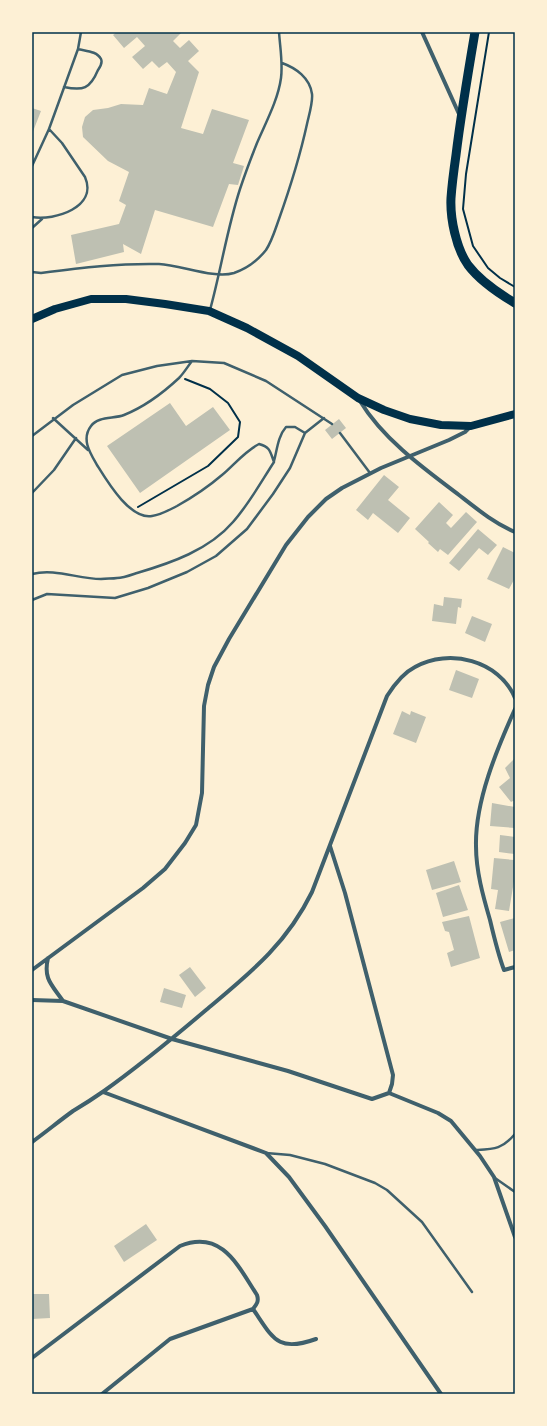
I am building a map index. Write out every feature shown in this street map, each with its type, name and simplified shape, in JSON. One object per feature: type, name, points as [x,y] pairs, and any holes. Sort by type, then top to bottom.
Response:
[{"type":"main road","points":[[475,32],[461,117],[451,198],[453,223],[459,245],[468,264],[481,280],[515,303]]},
{"type":"main road","points":[[32,319],[55,309],[91,299],[126,299],[209,311],[247,328],[298,356],[358,398],[384,410],[410,419],[441,425],[472,426],[515,414]]},
{"type":"street","points":[[422,32],[461,117]]},
{"type":"street","points":[[358,398],[368,415],[410,456],[485,515],[506,529],[515,532]]},
{"type":"street","points":[[32,970],[143,888],[165,869],[186,843],[196,825],[202,793],[204,706],[208,685],[214,667],[229,639],[286,545],[308,517],[326,499],[337,492],[370,474],[453,438],[465,432],[472,426]]},
{"type":"street","points":[[32,1142],[72,1112],[104,1092],[172,1039],[246,977],[267,957],[290,930],[303,910],[312,892],[387,696],[396,683],[414,667],[435,659],[452,657],[465,659],[484,665],[505,682],[515,698]]},
{"type":"street","points":[[515,709],[500,743],[484,790],[477,826],[476,846],[478,872],[496,947],[504,970],[515,967]]},
{"type":"street","points":[[330,846],[345,893],[393,1075],[389,1093]]},
{"type":"street","points":[[48,958],[46,968],[47,977],[63,1001]]},
{"type":"street","points":[[32,1000],[63,1001],[172,1039],[288,1071],[372,1099],[389,1093],[438,1113],[451,1121],[475,1150],[494,1177],[515,1237]]},
{"type":"street","points":[[104,1092],[266,1153],[289,1177],[441,1394]]},
{"type":"street","points":[[32,1358],[180,1246],[197,1241],[207,1242],[223,1249],[230,1255],[257,1295],[258,1300],[253,1309],[170,1339],[102,1394]]},
{"type":"street","points":[[253,1309],[274,1338],[286,1345],[303,1344],[316,1339]]},
{"type":"lane","points":[[32,166],[49,129],[78,49],[81,32]]},
{"type":"lane","points":[[209,311],[240,190],[269,117],[281,78],[282,64],[279,32]]},
{"type":"lane","points":[[64,87],[78,90],[87,87],[94,80],[101,64],[101,59],[98,55],[78,49]]},
{"type":"lane","points":[[32,272],[41,273],[123,264],[138,264],[175,266],[219,274],[234,273],[254,262],[260,257],[271,242],[289,189],[307,124],[312,95],[309,84],[301,73],[291,66],[282,64]]},
{"type":"lane","points":[[32,217],[42,218],[56,216],[75,209],[81,205],[88,189],[85,177],[62,143],[49,129]]},
{"type":"lane","points":[[32,228],[42,218]]},
{"type":"lane","points":[[88,450],[86,436],[92,424],[99,420],[123,415],[150,401],[180,377],[192,360]]},
{"type":"lane","points":[[32,436],[53,418],[122,375],[158,366],[192,360],[224,363],[266,381],[332,424]]},
{"type":"lane","points":[[53,418],[88,450],[108,484],[132,511],[144,516],[151,517],[161,514],[187,500],[214,482],[251,448],[259,444],[266,446],[274,462]]},
{"type":"lane","points":[[32,600],[47,594],[115,598],[148,588],[187,572],[216,556],[247,529],[290,468],[305,433],[324,418]]},
{"type":"lane","points":[[32,574],[39,572],[61,573],[94,579],[118,578],[156,567],[192,553],[217,537],[233,523],[274,462],[281,435],[286,427],[295,427],[305,433]]},
{"type":"lane","points":[[340,433],[370,474]]},
{"type":"lane","points":[[32,493],[54,470],[76,438]]},
{"type":"lane","points":[[475,1150],[496,1149],[515,1134]]},
{"type":"lane","points":[[266,1153],[290,1155],[325,1164],[375,1183],[387,1190],[422,1222],[472,1292]]},
{"type":"lane","points":[[494,1177],[515,1192]]},
{"type":"path","points":[[489,32],[466,174],[463,209],[473,246],[488,268],[500,278],[515,287]]},
{"type":"path","points":[[132,511],[208,466],[238,437],[240,422],[228,403],[210,390],[180,377]]},
{"type":"building","points":[[117,32],[182,32],[173,41],[180,48],[189,40],[199,51],[188,61],[199,72],[181,128],[203,134],[212,109],[249,120],[233,163],[244,166],[238,185],[229,184],[213,227],[155,210],[141,254],[123,244],[124,252],[76,264],[71,235],[119,224],[126,205],[119,201],[129,172],[108,161],[83,137],[82,127],[85,117],[93,110],[121,104],[143,105],[149,88],[167,94],[176,72],[167,62],[159,68],[152,61],[143,69],[132,57],[145,46],[137,37],[124,48],[113,35]]},
{"type":"building","points":[[32,108],[41,111],[32,134]]},
{"type":"building","points":[[170,403],[186,426],[213,407],[230,430],[140,493],[107,446]]},
{"type":"building","points":[[339,419],[346,428],[332,439],[325,430]]},
{"type":"building","points":[[384,475],[399,487],[388,500],[410,518],[398,533],[373,513],[368,520],[356,510]]},
{"type":"building","points":[[439,502],[453,515],[446,523],[451,528],[466,512],[477,522],[448,555],[440,549],[438,552],[415,529]]},
{"type":"building","points":[[478,529],[497,545],[488,555],[479,548],[459,571],[449,563]]},
{"type":"building","points":[[503,547],[515,553],[515,578],[509,589],[487,579]]},
{"type":"building","points":[[444,597],[462,599],[461,608],[458,607],[456,624],[432,621],[434,604],[443,606]]},
{"type":"building","points":[[472,616],[492,624],[485,642],[465,633]]},
{"type":"building","points":[[456,670],[479,679],[472,698],[449,690]]},
{"type":"building","points":[[402,711],[410,715],[411,711],[426,717],[416,743],[393,734]]},
{"type":"building","points":[[514,759],[515,800],[511,802],[499,787],[510,778],[505,768]]},
{"type":"building","points":[[492,803],[515,807],[515,828],[490,826]]},
{"type":"building","points":[[500,835],[515,837],[515,854],[499,852]]},
{"type":"building","points":[[494,858],[514,860],[515,881],[509,911],[495,909],[498,890],[491,889]]},
{"type":"building","points":[[454,861],[461,882],[432,890],[426,870]]},
{"type":"building","points":[[459,885],[468,910],[443,917],[436,893]]},
{"type":"building","points":[[469,916],[480,958],[451,967],[447,953],[454,950],[449,932],[445,931],[442,922]]},
{"type":"building","points":[[515,918],[515,950],[509,952],[500,922]]},
{"type":"building","points":[[190,967],[206,988],[195,997],[179,975]]},
{"type":"building","points":[[164,988],[186,995],[182,1008],[160,1002]]},
{"type":"building","points":[[146,1224],[157,1240],[124,1262],[114,1246]]},
{"type":"building","points":[[32,1294],[49,1294],[50,1318],[32,1319]]}]
